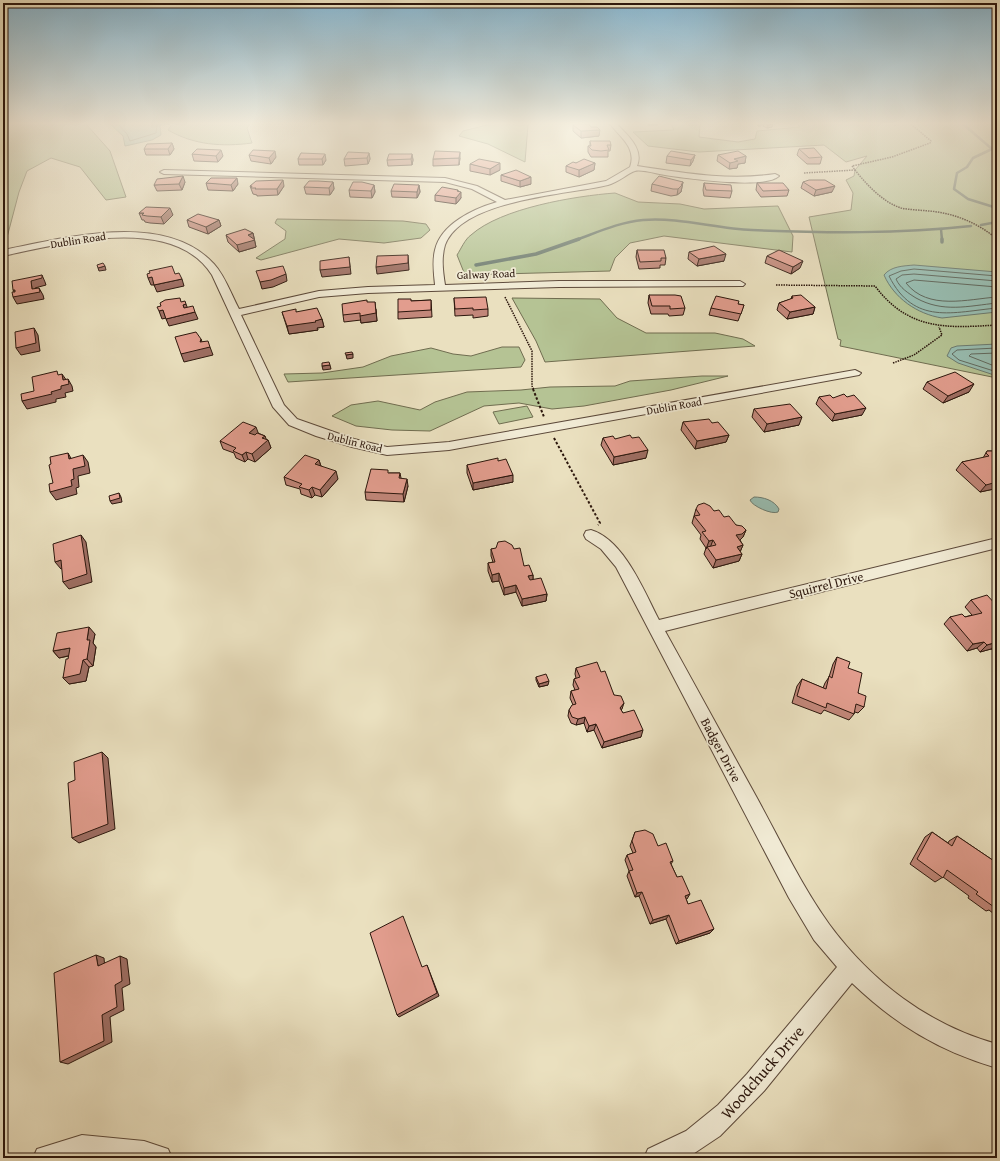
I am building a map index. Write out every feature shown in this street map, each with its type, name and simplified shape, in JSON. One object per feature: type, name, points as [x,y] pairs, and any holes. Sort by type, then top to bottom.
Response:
[{"type":"street","points":[[381,178],[445,180],[469,185],[502,202]]},
{"type":"street","points":[[440,287],[438,259],[444,239],[460,223],[478,212],[502,202],[608,182],[617,178]]},
{"type":"street","points":[[699,178],[711,180],[758,178]]},
{"type":"street","name":"Dublin Road","points":[[3,253],[89,236],[108,235],[145,236],[168,240],[193,250],[210,265],[223,287],[279,407],[293,422],[320,434],[387,451],[449,446],[855,373]]},
{"type":"street","name":"Galway Road","points":[[235,313],[319,294],[368,290],[560,284],[740,284]]},
{"type":"street","name":"Badger Drive","points":[[590,535],[606,545],[621,563],[796,891],[822,932],[852,966]]},
{"type":"street","name":"Squirrel Drive","points":[[656,627],[997,543]]},
{"type":"street","points":[[852,966],[882,996],[917,1022],[955,1043],[997,1056]]},
{"type":"street","name":"Woodchuck Drive","points":[[657,1158],[674,1152],[712,1129],[742,1099],[852,966]]},
{"type":"street","points":[[46,1158],[82,1148],[144,1154],[159,1158]]},
{"type":"path","points":[[863,178],[884,198],[897,206],[934,211],[958,218],[982,228],[997,239]]},
{"type":"path","points":[[776,285],[875,286],[882,296],[894,306],[912,317],[939,327],[997,325]]},
{"type":"path","points":[[502,292],[532,351],[532,386],[547,423]]},
{"type":"path","points":[[893,363],[914,355],[942,335],[939,327]]},
{"type":"path","points":[[552,434],[600,523],[590,535]]},
{"type":"green space","points":[[3,178],[24,178],[19,192],[5,245],[3,246]]},
{"type":"green space","points":[[89,178],[119,178],[126,197],[106,200]]},
{"type":"green space","points":[[850,178],[997,178],[997,378],[840,346],[841,340],[838,339],[809,217],[851,210],[853,193],[846,180]]},
{"type":"green space","points":[[615,193],[638,202],[680,204],[704,209],[778,206],[793,236],[792,252],[664,236],[630,243],[615,258],[610,271],[465,275],[457,255],[469,237],[484,226],[501,217],[539,205],[560,200]]},
{"type":"green space","points":[[277,219],[403,221],[426,224],[430,230],[421,238],[384,243],[339,239],[261,260],[256,258],[285,239],[286,231],[275,223]]},
{"type":"green space","points":[[512,298],[600,299],[617,318],[646,333],[715,333],[743,339],[755,346],[545,362],[536,341]]},
{"type":"green space","points":[[502,347],[519,347],[525,360],[521,367],[288,382],[284,374],[322,373],[363,367],[391,356],[431,348],[453,354],[471,356]]},
{"type":"green space","points":[[702,376],[728,376],[671,390],[584,406],[552,409],[519,403],[484,406],[430,431],[392,430],[356,426],[332,416],[351,405],[378,401],[420,410],[435,402],[467,392],[521,390],[550,387],[615,386],[630,381]]},
{"type":"green space","points":[[527,406],[533,417],[499,424],[493,412]]},
{"type":"water","points":[[914,265],[997,272],[997,312],[942,318],[915,309],[900,298],[888,283],[884,275],[894,268]]},
{"type":"water","points":[[997,344],[997,376],[958,363],[947,356],[951,348],[957,346]]},
{"type":"water","points":[[754,497],[765,498],[771,501],[779,509],[778,512],[775,513],[767,511],[754,505],[750,500]]},
{"type":"building","points":[[182,178],[179,184],[154,185],[157,179]]},
{"type":"building","points":[[211,178],[237,178],[231,185],[206,183]]},
{"type":"building","points":[[511,178],[528,178],[520,181]]},
{"type":"building","points":[[657,178],[668,178],[683,182],[678,189],[652,184]]},
{"type":"building","points":[[283,180],[277,189],[255,189],[256,188],[251,188],[252,186],[250,186],[256,181]]},
{"type":"building","points":[[809,180],[825,180],[835,186],[816,190],[803,182]]},
{"type":"building","points":[[309,181],[333,182],[329,188],[304,187]]},
{"type":"building","points":[[353,182],[362,182],[374,185],[371,191],[349,190]]},
{"type":"building","points":[[704,183],[731,185],[732,191],[706,190]]},
{"type":"building","points":[[757,183],[783,183],[789,190],[763,191]]},
{"type":"building","points":[[394,184],[419,185],[417,192],[391,191]]},
{"type":"building","points":[[442,187],[461,192],[456,198],[435,195]]},
{"type":"building","points":[[146,207],[170,208],[161,217],[147,216],[142,215],[144,213],[139,213]]},
{"type":"building","points":[[198,214],[219,220],[206,227],[187,220]]},
{"type":"building","points":[[245,229],[253,233],[248,235],[255,240],[237,245],[226,235]]},
{"type":"building","points":[[714,246],[726,254],[699,259],[689,252]]},
{"type":"building","points":[[637,250],[664,250],[666,258],[661,258],[661,261],[640,262]]},
{"type":"building","points":[[779,250],[803,261],[793,267],[767,256]]},
{"type":"building","points":[[408,255],[408,263],[376,267],[377,256]]},
{"type":"building","points":[[349,257],[350,267],[320,270],[320,261]]},
{"type":"building","points":[[103,263],[105,266],[98,268],[97,265]]},
{"type":"building","points":[[172,266],[175,274],[179,273],[182,279],[154,285],[152,277],[148,278],[147,274],[150,273],[149,271]]},
{"type":"building","points":[[283,266],[286,274],[271,280],[260,282],[256,271]]},
{"type":"building","points":[[42,275],[42,278],[31,281],[32,289],[39,288],[40,292],[13,297],[12,292],[15,292],[15,290],[13,290],[12,281]]},
{"type":"building","points":[[649,295],[681,296],[685,308],[670,309],[670,306],[652,306]]},
{"type":"building","points":[[801,295],[815,307],[790,312],[779,303],[793,298],[792,296]]},
{"type":"building","points":[[716,296],[739,301],[738,304],[744,305],[741,314],[711,308]]},
{"type":"building","points":[[486,297],[488,309],[455,309],[454,298]]},
{"type":"building","points":[[180,298],[181,302],[185,301],[186,304],[183,305],[184,308],[193,306],[195,312],[166,319],[163,310],[159,311],[157,307],[161,306],[160,303],[165,300]]},
{"type":"building","points":[[398,299],[411,299],[411,301],[431,300],[431,310],[398,312]]},
{"type":"building","points":[[367,300],[367,302],[375,302],[376,313],[360,316],[360,313],[343,315],[342,304]]},
{"type":"building","points":[[317,308],[322,319],[315,321],[316,322],[287,326],[282,312],[296,309],[296,312]]},
{"type":"building","points":[[34,328],[36,343],[16,348],[15,332]]},
{"type":"building","points":[[196,332],[201,339],[200,342],[208,341],[210,347],[181,354],[175,337]]},
{"type":"building","points":[[352,352],[353,354],[346,355],[345,353]]},
{"type":"building","points":[[329,362],[330,365],[322,366],[322,363]]},
{"type":"building","points":[[57,371],[58,375],[62,374],[63,380],[68,379],[69,384],[61,386],[61,389],[51,392],[52,394],[22,401],[21,394],[34,391],[32,377]]},
{"type":"building","points":[[955,372],[974,384],[948,396],[927,382]]},
{"type":"building","points":[[844,394],[847,397],[854,395],[866,408],[835,414],[819,397],[830,395],[833,398]]},
{"type":"building","points":[[790,404],[802,417],[767,424],[754,409]]},
{"type":"building","points":[[709,419],[712,423],[718,422],[729,435],[697,441],[683,422]]},
{"type":"building","points":[[243,422],[256,427],[249,433],[255,435],[257,433],[265,436],[262,438],[268,440],[252,454],[246,452],[242,455],[233,451],[236,448],[220,441]]},
{"type":"building","points":[[630,435],[632,438],[639,437],[648,450],[614,457],[603,438],[613,436],[615,439]]},
{"type":"building","points":[[987,451],[997,451],[997,476],[995,477],[997,482],[986,485],[962,462],[989,456],[986,453]]},
{"type":"building","points":[[68,453],[69,459],[83,455],[85,466],[73,469],[74,479],[71,480],[72,486],[50,492],[49,484],[53,483],[49,465],[51,464],[50,457]]},
{"type":"building","points":[[305,455],[319,460],[315,464],[336,471],[320,490],[312,487],[309,490],[299,487],[302,484],[284,477]]},
{"type":"building","points":[[498,458],[498,461],[506,459],[513,475],[473,483],[467,465]]},
{"type":"building","points":[[371,469],[388,470],[388,473],[400,473],[399,478],[407,479],[403,494],[365,492]]},
{"type":"building","points":[[119,493],[120,498],[110,501],[109,496]]},
{"type":"building","points":[[704,503],[710,506],[714,511],[719,510],[724,517],[729,516],[736,525],[742,526],[746,530],[742,534],[736,535],[743,545],[737,547],[742,554],[716,560],[707,547],[716,545],[713,540],[709,541],[702,532],[706,531],[694,516],[700,515],[696,509],[698,505]]},
{"type":"building","points":[[81,535],[87,574],[63,582],[61,560],[55,562],[53,544]]},
{"type":"building","points":[[505,541],[512,545],[514,549],[520,548],[524,566],[529,565],[533,575],[528,576],[530,580],[541,578],[547,594],[522,599],[516,585],[504,588],[499,573],[492,575],[488,563],[495,562],[491,549],[496,548],[498,542]]},
{"type":"building","points":[[987,595],[997,606],[997,642],[987,645],[984,642],[973,644],[950,617],[962,614],[965,617],[982,613],[971,600]]},
{"type":"building","points":[[89,627],[87,640],[90,640],[87,659],[83,660],[80,674],[63,678],[66,659],[68,659],[70,648],[53,651],[57,633]]},
{"type":"building","points":[[837,657],[850,662],[848,668],[862,673],[858,693],[866,696],[864,707],[856,704],[854,714],[827,703],[826,708],[797,696],[802,679],[826,689],[829,676],[832,678]]},
{"type":"building","points":[[597,662],[601,672],[605,671],[614,695],[621,696],[624,703],[620,708],[623,713],[634,710],[643,730],[604,742],[596,724],[589,726],[585,717],[578,719],[572,717],[569,710],[572,705],[576,704],[571,691],[579,689],[574,679],[580,677],[576,668]]},
{"type":"building","points":[[546,674],[549,681],[539,684],[536,677]]},
{"type":"building","points":[[102,752],[108,824],[72,838],[68,783],[75,780],[74,762]]},
{"type":"building","points":[[645,830],[653,834],[658,846],[666,843],[673,861],[670,862],[677,877],[682,876],[690,894],[685,896],[688,904],[701,900],[714,929],[679,941],[669,915],[653,920],[642,892],[637,893],[629,871],[633,870],[627,855],[636,852],[632,841],[635,832]]},
{"type":"building","points":[[932,832],[952,846],[957,836],[997,863],[997,905],[996,904],[994,907],[976,894],[978,892],[947,870],[943,878],[917,859]]},
{"type":"building","points":[[403,916],[422,967],[427,965],[437,993],[397,1015],[370,933]]},
{"type":"building","points":[[96,955],[98,966],[120,956],[122,981],[115,985],[117,1007],[102,1015],[104,1041],[60,1062],[54,973]]},
{"type":"waterway","points":[[956,178],[954,189],[968,199],[997,208]]},
{"type":"waterway","points":[[576,240],[617,225],[643,220],[671,220],[725,228],[807,232],[889,232],[941,229]]},
{"type":"waterway","points":[[981,225],[997,222]]},
{"type":"waterway","points":[[941,229],[971,226]]},
{"type":"waterway","points":[[941,229],[942,240]]},
{"type":"waterway","points":[[476,265],[536,254],[579,239]]}]
